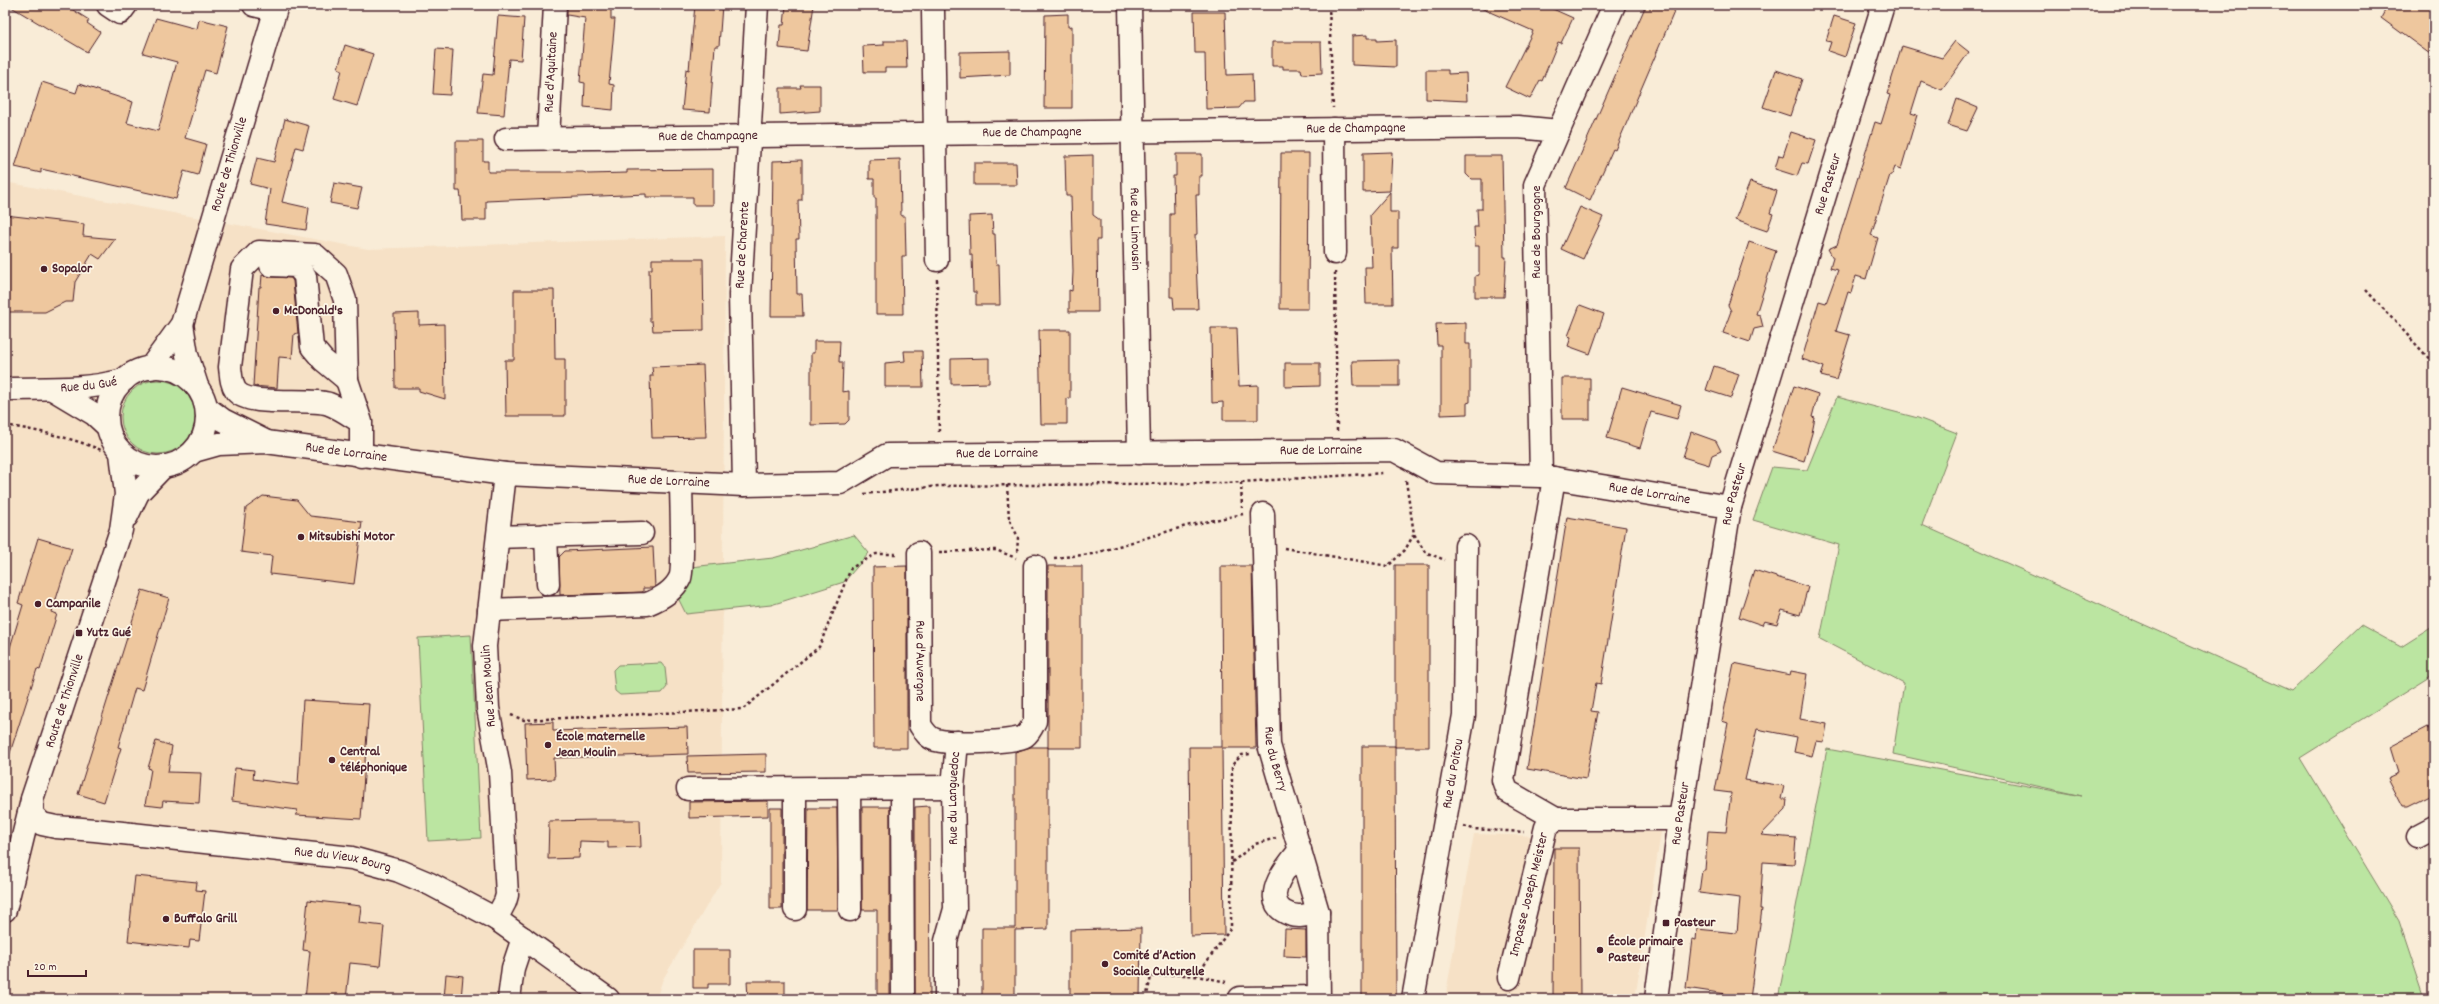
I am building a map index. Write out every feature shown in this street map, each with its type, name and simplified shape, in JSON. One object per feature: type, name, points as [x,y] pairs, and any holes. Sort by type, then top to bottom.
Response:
[{"type":"street","points":[[108,5],[120,13],[126,5]]},
{"type":"street","points":[[254,5],[276,8]]},
{"type":"street","name":"Rue d'Aquitaine","points":[[548,139],[555,5]]},
{"type":"street","name":"Rue de Charente","points":[[744,485],[740,295],[748,136],[757,5]]},
{"type":"street","name":"Rue du Limousin","points":[[1130,5],[1139,453]]},
{"type":"street","name":"Rue Pasteur","points":[[1656,999],[1680,819],[1730,507],[1883,5]]},
{"type":"street","name":"Rue de Bourgogne","points":[[1550,826],[1507,791],[1503,780],[1547,477],[1535,185],[1611,6]]},
{"type":"street","name":"Route de Thionville","points":[[150,368],[182,324],[276,8]]},
{"type":"street","points":[[933,11],[937,260]]},
{"type":"street","name":"Rue de Champagne","points":[[506,140],[1518,127],[1559,131]]},
{"type":"street","points":[[1334,129],[1335,253]]},
{"type":"street","points":[[361,422],[328,403],[262,400],[243,396],[236,391],[232,382],[230,367],[242,269],[259,252],[315,255],[336,274],[346,300],[347,380],[361,422],[361,456]]},
{"type":"street","points":[[262,400],[246,384],[242,367],[255,272],[263,264],[297,266],[305,276],[312,347],[323,360],[347,380]]},
{"type":"street","name":"Route de Thionville","points":[[182,324],[187,355],[197,386]]},
{"type":"street","points":[[150,368],[170,368],[185,375],[197,386],[206,408],[206,433],[194,451],[177,464],[162,468],[147,467],[113,454],[112,441],[107,426],[107,411],[110,401],[124,380],[142,369],[150,368]]},
{"type":"street","name":"Rue du Gué","points":[[5,389],[44,388],[54,390],[103,385],[124,380]]},
{"type":"street","points":[[328,403],[339,397],[347,380]]},
{"type":"street","name":"Rue du Gué","points":[[54,390],[94,414],[107,426]]},
{"type":"street","name":"Rue de Lorraine","points":[[206,408],[223,420],[266,442]]},
{"type":"street","name":"Rue de Lorraine","points":[[194,451],[219,444],[266,442],[361,456],[505,474],[744,485],[840,483],[887,455],[1394,450],[1436,473],[1547,477],[1730,507]]},
{"type":"street","name":"Route de Thionville","points":[[113,454],[126,494],[120,530]]},
{"type":"street","name":"Route de Thionville","points":[[42,824],[32,814],[32,799],[120,530],[138,492],[162,468]]},
{"type":"street","name":"Rue Jean Moulin","points":[[496,919],[505,902],[506,895],[500,773],[488,708],[485,646],[505,474]]},
{"type":"street","points":[[489,610],[647,604],[661,597],[670,591],[681,576],[681,483]]},
{"type":"street","name":"Rue du Berry","points":[[1253,514],[1264,546],[1271,751],[1318,912],[1319,998]]},
{"type":"street","points":[[498,537],[642,533]]},
{"type":"street","points":[[546,535],[548,584]]},
{"type":"street","name":"Rue du Poitou","points":[[1413,999],[1464,715],[1466,546]]},
{"type":"street","name":"Rue d'Auvergne","points":[[919,553],[920,725],[925,733],[935,740],[957,742]]},
{"type":"street","name":"Rue du Languedoc","points":[[946,999],[946,941],[955,910],[953,788],[957,742],[1012,740],[1024,736],[1035,721],[1026,562]]},
{"type":"street","points":[[849,788],[850,910]]},
{"type":"street","points":[[902,788],[903,999]]},
{"type":"street","points":[[688,789],[953,788]]},
{"type":"street","points":[[795,789],[795,910]]},
{"type":"street","points":[[5,910],[32,799]]},
{"type":"street","name":"Impasse Joseph Meister","points":[[1509,978],[1550,826],[1680,819]]},
{"type":"street","name":"Rue du Vieux Bourg","points":[[42,824],[56,827],[352,858],[399,871],[430,884],[496,919],[608,999]]},
{"type":"street","points":[[1297,841],[1281,877],[1274,898],[1276,905],[1290,914],[1300,917],[1318,912]]},
{"type":"street","points":[[509,999],[513,968],[523,938]]},
{"type":"street","points":[[1240,998],[1319,998]]},
{"type":"path","points":[[1329,5],[1334,129]]},
{"type":"path","points":[[1335,253],[1338,451]]},
{"type":"path","points":[[937,260],[939,455]]},
{"type":"path","points":[[2366,290],[2434,364]]},
{"type":"path","points":[[5,424],[84,443],[113,454]]},
{"type":"path","points":[[840,483],[861,494],[939,486],[1225,483],[1390,472]]},
{"type":"path","points":[[1405,475],[1414,534],[1425,552],[1443,561],[1466,546]]},
{"type":"path","points":[[1007,485],[1009,519],[1018,537],[1026,562]]},
{"type":"path","points":[[488,708],[524,720],[743,709],[819,647],[851,568],[876,554],[996,550],[1026,562],[1056,557],[1092,554],[1186,526],[1253,514]]},
{"type":"path","points":[[1264,546],[1305,550],[1388,566],[1405,550],[1414,534]]},
{"type":"path","points":[[1197,975],[1231,928],[1232,765],[1242,755],[1271,751]]},
{"type":"path","points":[[1445,819],[1473,830],[1550,826]]},
{"type":"path","points":[[1231,862],[1255,844],[1297,841]]},
{"type":"path","points":[[1146,999],[1151,976],[1165,974],[1197,975],[1232,984],[1240,998]]},
{"type":"shaded area","points":[[5,182],[368,249],[725,236],[721,882],[663,979],[656,999],[5,999]]},
{"type":"shaded area","points":[[1552,832],[1661,832],[1635,999],[1445,999],[1474,834],[1539,836]]},
{"type":"green space","points":[[158,380],[179,386],[189,396],[195,417],[189,438],[179,448],[158,454],[137,448],[127,438],[121,417],[127,396],[137,386]]},
{"type":"green space","points":[[1837,397],[1918,418],[1957,433],[1922,525],[2292,691],[2361,625],[2401,647],[2434,626],[2434,674],[2300,758],[2399,921],[2425,999],[1778,999],[1827,749],[2082,796],[1893,754],[1904,683],[1820,639],[1839,545],[1753,520],[1772,467],[1807,470]]},
{"type":"green space","points":[[854,535],[869,553],[844,582],[771,605],[686,614],[676,594],[691,567],[773,558]]},
{"type":"green space","points":[[471,635],[481,838],[428,841],[418,638]]},
{"type":"green space","points":[[661,663],[665,668],[667,687],[662,693],[620,695],[615,691],[613,670],[618,665]]},
{"type":"building","points":[[8,5],[65,5],[89,20],[87,23],[100,32],[87,52]]},
{"type":"building","points":[[567,5],[611,5],[611,19],[615,19],[609,84],[614,85],[613,110],[584,107],[585,83],[580,82],[585,18],[567,15]]},
{"type":"building","points":[[695,5],[722,5],[719,46],[715,46],[710,112],[682,110],[686,69],[689,70]]},
{"type":"building","points":[[786,5],[814,5],[807,51],[779,48],[781,25],[784,25]]},
{"type":"building","points":[[1474,5],[1544,5],[1573,18],[1561,43],[1558,42],[1542,81],[1540,80],[1530,99],[1505,87],[1533,31]]},
{"type":"building","points":[[1646,5],[1677,5],[1615,150],[1613,149],[1590,200],[1566,188]]},
{"type":"building","points":[[2388,5],[2434,5],[2434,57],[2381,18]]},
{"type":"building","points":[[1194,12],[1225,12],[1227,75],[1252,74],[1253,102],[1244,102],[1239,108],[1206,109],[1205,53],[1195,53]]},
{"type":"building","points":[[1068,14],[1068,27],[1072,26],[1072,108],[1044,108],[1045,15]]},
{"type":"building","points":[[498,16],[524,18],[521,60],[509,59],[504,115],[478,113],[483,74],[493,75]]},
{"type":"building","points":[[1834,16],[1856,23],[1845,57],[1828,51],[1831,42],[1826,41]]},
{"type":"building","points":[[156,18],[197,29],[199,19],[228,26],[216,73],[205,70],[185,138],[206,144],[198,175],[184,171],[176,199],[41,169],[41,173],[15,167],[42,82],[76,93],[79,84],[133,102],[127,123],[158,131],[177,62],[143,53]]},
{"type":"building","points":[[1367,35],[1367,38],[1377,38],[1377,41],[1396,40],[1396,67],[1352,65],[1352,36]]},
{"type":"building","points":[[884,41],[906,41],[907,68],[885,68],[885,72],[864,72],[863,46],[884,45]]},
{"type":"building","points":[[1955,41],[1969,52],[1942,90],[1921,81],[1911,113],[1917,115],[1901,169],[1895,167],[1892,175],[1890,175],[1871,235],[1878,238],[1866,279],[1856,276],[1851,293],[1848,292],[1836,331],[1850,335],[1836,380],[1821,376],[1824,367],[1802,359],[1819,301],[1826,303],[1838,270],[1830,268],[1833,258],[1828,249],[1837,245],[1875,122],[1881,124],[1890,95],[1887,94],[1902,46],[1942,58]]},
{"type":"building","points":[[1272,42],[1321,42],[1322,73],[1302,74],[1301,69],[1283,69],[1283,66],[1272,66]]},
{"type":"building","points":[[345,45],[373,54],[357,106],[334,99],[342,70],[338,68]]},
{"type":"building","points":[[436,49],[453,50],[450,95],[433,94]]},
{"type":"building","points":[[1010,51],[1010,75],[960,78],[960,52]]},
{"type":"building","points":[[1426,70],[1448,70],[1448,74],[1466,73],[1467,101],[1426,99]]},
{"type":"building","points":[[1776,70],[1802,79],[1790,116],[1763,107]]},
{"type":"building","points":[[800,85],[820,85],[820,111],[780,114],[780,88],[801,88]]},
{"type":"building","points":[[1957,99],[1978,108],[1967,131],[1948,125]]},
{"type":"building","points":[[285,119],[309,126],[303,149],[296,147],[282,202],[309,208],[306,230],[265,224],[270,189],[250,184],[257,158],[274,162]]},
{"type":"building","points":[[1791,132],[1816,140],[1808,164],[1802,163],[1797,176],[1775,169],[1779,155],[1783,156]]},
{"type":"building","points":[[456,141],[483,141],[483,161],[488,161],[488,172],[583,172],[588,174],[627,173],[627,170],[713,169],[713,205],[693,205],[693,197],[646,197],[646,194],[486,201],[486,220],[462,220],[460,191],[456,191]]},
{"type":"building","points":[[1392,152],[1390,191],[1363,192],[1363,153]]},
{"type":"building","points":[[1281,153],[1309,153],[1308,309],[1280,309]]},
{"type":"building","points":[[1176,154],[1202,154],[1202,176],[1199,176],[1199,195],[1196,195],[1197,234],[1195,235],[1198,309],[1174,309],[1173,297],[1170,297],[1170,214],[1174,214],[1173,176],[1176,176]]},
{"type":"building","points":[[1093,155],[1093,215],[1100,220],[1100,240],[1097,240],[1098,312],[1069,312],[1069,290],[1072,291],[1073,272],[1071,196],[1066,196],[1065,156]]},
{"type":"building","points":[[1466,156],[1502,156],[1504,257],[1506,257],[1504,297],[1475,297],[1475,276],[1479,275],[1479,246],[1475,246],[1474,227],[1478,227],[1477,209],[1482,209],[1482,179],[1471,179],[1466,174]]},
{"type":"building","points":[[900,159],[901,216],[905,216],[906,256],[902,256],[903,314],[876,314],[876,198],[874,198],[874,179],[869,179],[869,160]]},
{"type":"building","points":[[802,160],[802,200],[798,200],[799,239],[796,239],[797,294],[802,294],[803,316],[771,316],[773,161]]},
{"type":"building","points":[[974,163],[1016,163],[1017,185],[974,185]]},
{"type":"building","points":[[1750,182],[1777,191],[1770,213],[1773,214],[1767,231],[1735,220]]},
{"type":"building","points":[[334,183],[362,188],[357,208],[330,203]]},
{"type":"building","points":[[1390,192],[1390,212],[1398,212],[1398,248],[1392,248],[1393,304],[1366,304],[1365,267],[1372,267],[1370,215]]},
{"type":"building","points":[[1580,207],[1603,217],[1583,259],[1561,249]]},
{"type":"building","name":"Sopalor","points":[[5,215],[84,224],[83,236],[115,239],[100,259],[92,254],[75,282],[73,302],[65,302],[45,312],[5,312]]},
{"type":"building","points":[[992,215],[993,234],[995,234],[996,264],[999,264],[1000,305],[976,305],[976,292],[973,292],[972,255],[970,255],[969,216]]},
{"type":"building","points":[[1749,242],[1776,251],[1756,314],[1760,315],[1763,327],[1754,329],[1750,342],[1723,333],[1731,311],[1728,305]]},
{"type":"building","points":[[652,259],[703,259],[704,330],[653,331],[652,321],[650,321],[649,269],[652,269]]},
{"type":"building","name":"McDonald's","points":[[262,275],[291,278],[293,281],[298,333],[294,334],[292,358],[279,357],[277,388],[253,386],[259,287],[261,287]]},
{"type":"building","points":[[514,290],[554,290],[555,359],[565,359],[565,416],[506,416],[505,360],[514,360]]},
{"type":"building","points":[[1580,305],[1604,314],[1590,354],[1568,346],[1571,337],[1568,336]]},
{"type":"building","points":[[419,313],[419,325],[444,324],[445,399],[419,391],[419,388],[395,388],[394,314]]},
{"type":"building","points":[[1466,323],[1466,344],[1470,344],[1470,402],[1467,403],[1467,414],[1441,415],[1441,345],[1437,345],[1436,324]]},
{"type":"building","points":[[1211,328],[1237,328],[1239,386],[1258,385],[1258,420],[1223,420],[1223,402],[1212,403]]},
{"type":"building","points":[[1039,330],[1070,330],[1070,398],[1067,398],[1067,424],[1041,424]]},
{"type":"building","points":[[814,341],[840,341],[839,362],[843,362],[842,392],[849,391],[849,420],[845,424],[811,425],[811,353],[814,353]]},
{"type":"building","points":[[904,351],[922,351],[923,387],[885,387],[885,363],[905,361]]},
{"type":"building","points":[[989,358],[989,383],[951,384],[951,359]]},
{"type":"building","points":[[1399,360],[1399,386],[1353,386],[1352,361]]},
{"type":"building","points":[[1285,363],[1320,363],[1320,386],[1285,387]]},
{"type":"building","points":[[703,365],[706,437],[652,438],[650,376],[653,376],[652,367]]},
{"type":"building","points":[[1714,366],[1739,374],[1731,398],[1706,390]]},
{"type":"building","points":[[1562,378],[1590,378],[1590,419],[1562,419]]},
{"type":"building","points":[[1794,386],[1818,394],[1812,417],[1815,418],[1812,433],[1804,461],[1772,451]]},
{"type":"building","points":[[1622,387],[1681,405],[1677,419],[1651,412],[1640,448],[1607,438]]},
{"type":"building","points":[[1691,432],[1716,441],[1721,451],[1712,455],[1709,465],[1683,457]]},
{"type":"building","name":"Mitsubishi Motor","points":[[263,496],[297,500],[310,516],[362,522],[354,584],[270,574],[272,556],[241,552],[246,508]]},
{"type":"building","points":[[1567,517],[1626,527],[1601,684],[1596,683],[1591,711],[1598,712],[1586,779],[1527,769]]},
{"type":"building","name":"Campanile","points":[[38,538],[72,548],[52,612],[57,614],[40,670],[37,669],[8,759],[5,759],[5,664],[23,605],[18,603]]},
{"type":"building","points":[[653,547],[655,587],[643,588],[643,592],[560,595],[559,557],[565,551]]},
{"type":"building","points":[[1395,565],[1429,565],[1429,747],[1395,747]]},
{"type":"building","points":[[907,566],[907,748],[874,748],[873,567]]},
{"type":"building","points":[[1048,566],[1082,566],[1082,748],[1048,748]]},
{"type":"building","points":[[1221,566],[1252,566],[1256,748],[1222,748],[1224,935],[1191,936],[1189,747],[1222,747]]},
{"type":"building","points":[[1754,570],[1808,587],[1800,615],[1782,610],[1777,624],[1764,621],[1762,625],[1739,617]]},
{"type":"building","points":[[142,590],[169,598],[142,690],[135,688],[118,747],[121,748],[104,802],[78,794]]},
{"type":"building","points":[[1734,663],[1790,675],[1791,671],[1807,674],[1800,719],[1827,724],[1824,742],[1816,741],[1812,756],[1794,752],[1797,737],[1757,729],[1745,780],[1784,786],[1781,799],[1787,799],[1786,809],[1761,835],[1796,838],[1794,864],[1763,862],[1760,909],[1762,909],[1750,999],[1726,999],[1726,994],[1686,988],[1692,939],[1696,940],[1697,929],[1737,933],[1740,898],[1699,893],[1702,870],[1705,870],[1708,831],[1726,832],[1731,793],[1715,791],[1728,723],[1722,721]]},
{"type":"building","name":"Central téléphonique","points":[[303,700],[369,704],[361,819],[296,815],[297,810],[232,801],[235,768],[254,770],[253,779],[298,785]]},
{"type":"building","points":[[553,722],[553,731],[687,727],[688,754],[554,758],[555,779],[527,780],[525,723]]},
{"type":"building","points":[[2428,727],[2434,738],[2434,794],[2408,807],[2402,807],[2387,778],[2398,773],[2390,747]]},
{"type":"building","points":[[156,741],[172,746],[168,772],[201,773],[199,803],[163,801],[162,807],[145,805],[151,769],[148,768]]},
{"type":"building","points":[[1362,746],[1395,746],[1396,999],[1362,999]]},
{"type":"building","points":[[1031,747],[1048,747],[1048,929],[1015,930],[1015,999],[982,999],[982,928],[1015,928],[1015,752]]},
{"type":"building","points":[[766,754],[766,772],[688,773],[687,756]]},
{"type":"building","points":[[768,801],[768,816],[689,818],[689,802]]},
{"type":"building","points":[[929,806],[930,999],[915,999],[915,807]]},
{"type":"building","points":[[862,807],[890,807],[890,999],[877,999],[877,910],[862,910]]},
{"type":"building","points":[[770,808],[782,808],[782,909],[770,909]]},
{"type":"building","points":[[808,808],[837,808],[838,910],[807,910]]},
{"type":"building","points":[[640,820],[641,847],[608,848],[608,842],[580,841],[579,858],[548,859],[549,821]]},
{"type":"building","points":[[1554,848],[1579,848],[1580,999],[1553,999]]},
{"type":"building","name":"Buffalo Grill","points":[[135,876],[197,882],[196,890],[205,891],[199,941],[190,940],[189,948],[128,941]]},
{"type":"building","points":[[308,900],[361,906],[359,923],[384,926],[380,966],[350,963],[346,999],[305,999],[310,951],[303,950]]},
{"type":"building","name":"Comité d’Action Sociale Culturelle","points":[[1141,928],[1140,999],[1070,999],[1070,930]]},
{"type":"building","points":[[1285,929],[1306,930],[1306,957],[1284,956]]},
{"type":"building","points":[[693,950],[730,950],[730,984],[708,984],[708,988],[693,988]]},
{"type":"building","points":[[446,974],[463,976],[461,999],[444,999]]},
{"type":"building","points":[[747,981],[785,981],[785,999],[748,999]]},
{"type":"place","name":"Sopalor","points":[[44,269]]},
{"type":"place","name":"McDonald's","points":[[276,311]]},
{"type":"place","name":"Mitsubishi Motor","points":[[301,537]]},
{"type":"place","name":"Campanile","points":[[38,604]]},
{"type":"place","name":"Yutz Gué","points":[[79,633]]},
{"type":"place","name":"École maternelle Jean Moulin","points":[[548,745]]},
{"type":"place","name":"Central téléphonique","points":[[332,760]]},
{"type":"place","name":"Buffalo Grill","points":[[166,919]]},
{"type":"place","name":"Pasteur","points":[[1666,923]]},
{"type":"place","name":"École primaire Pasteur","points":[[1600,950]]},
{"type":"place","name":"Comité d’Action Sociale Culturelle","points":[[1105,964]]}]
